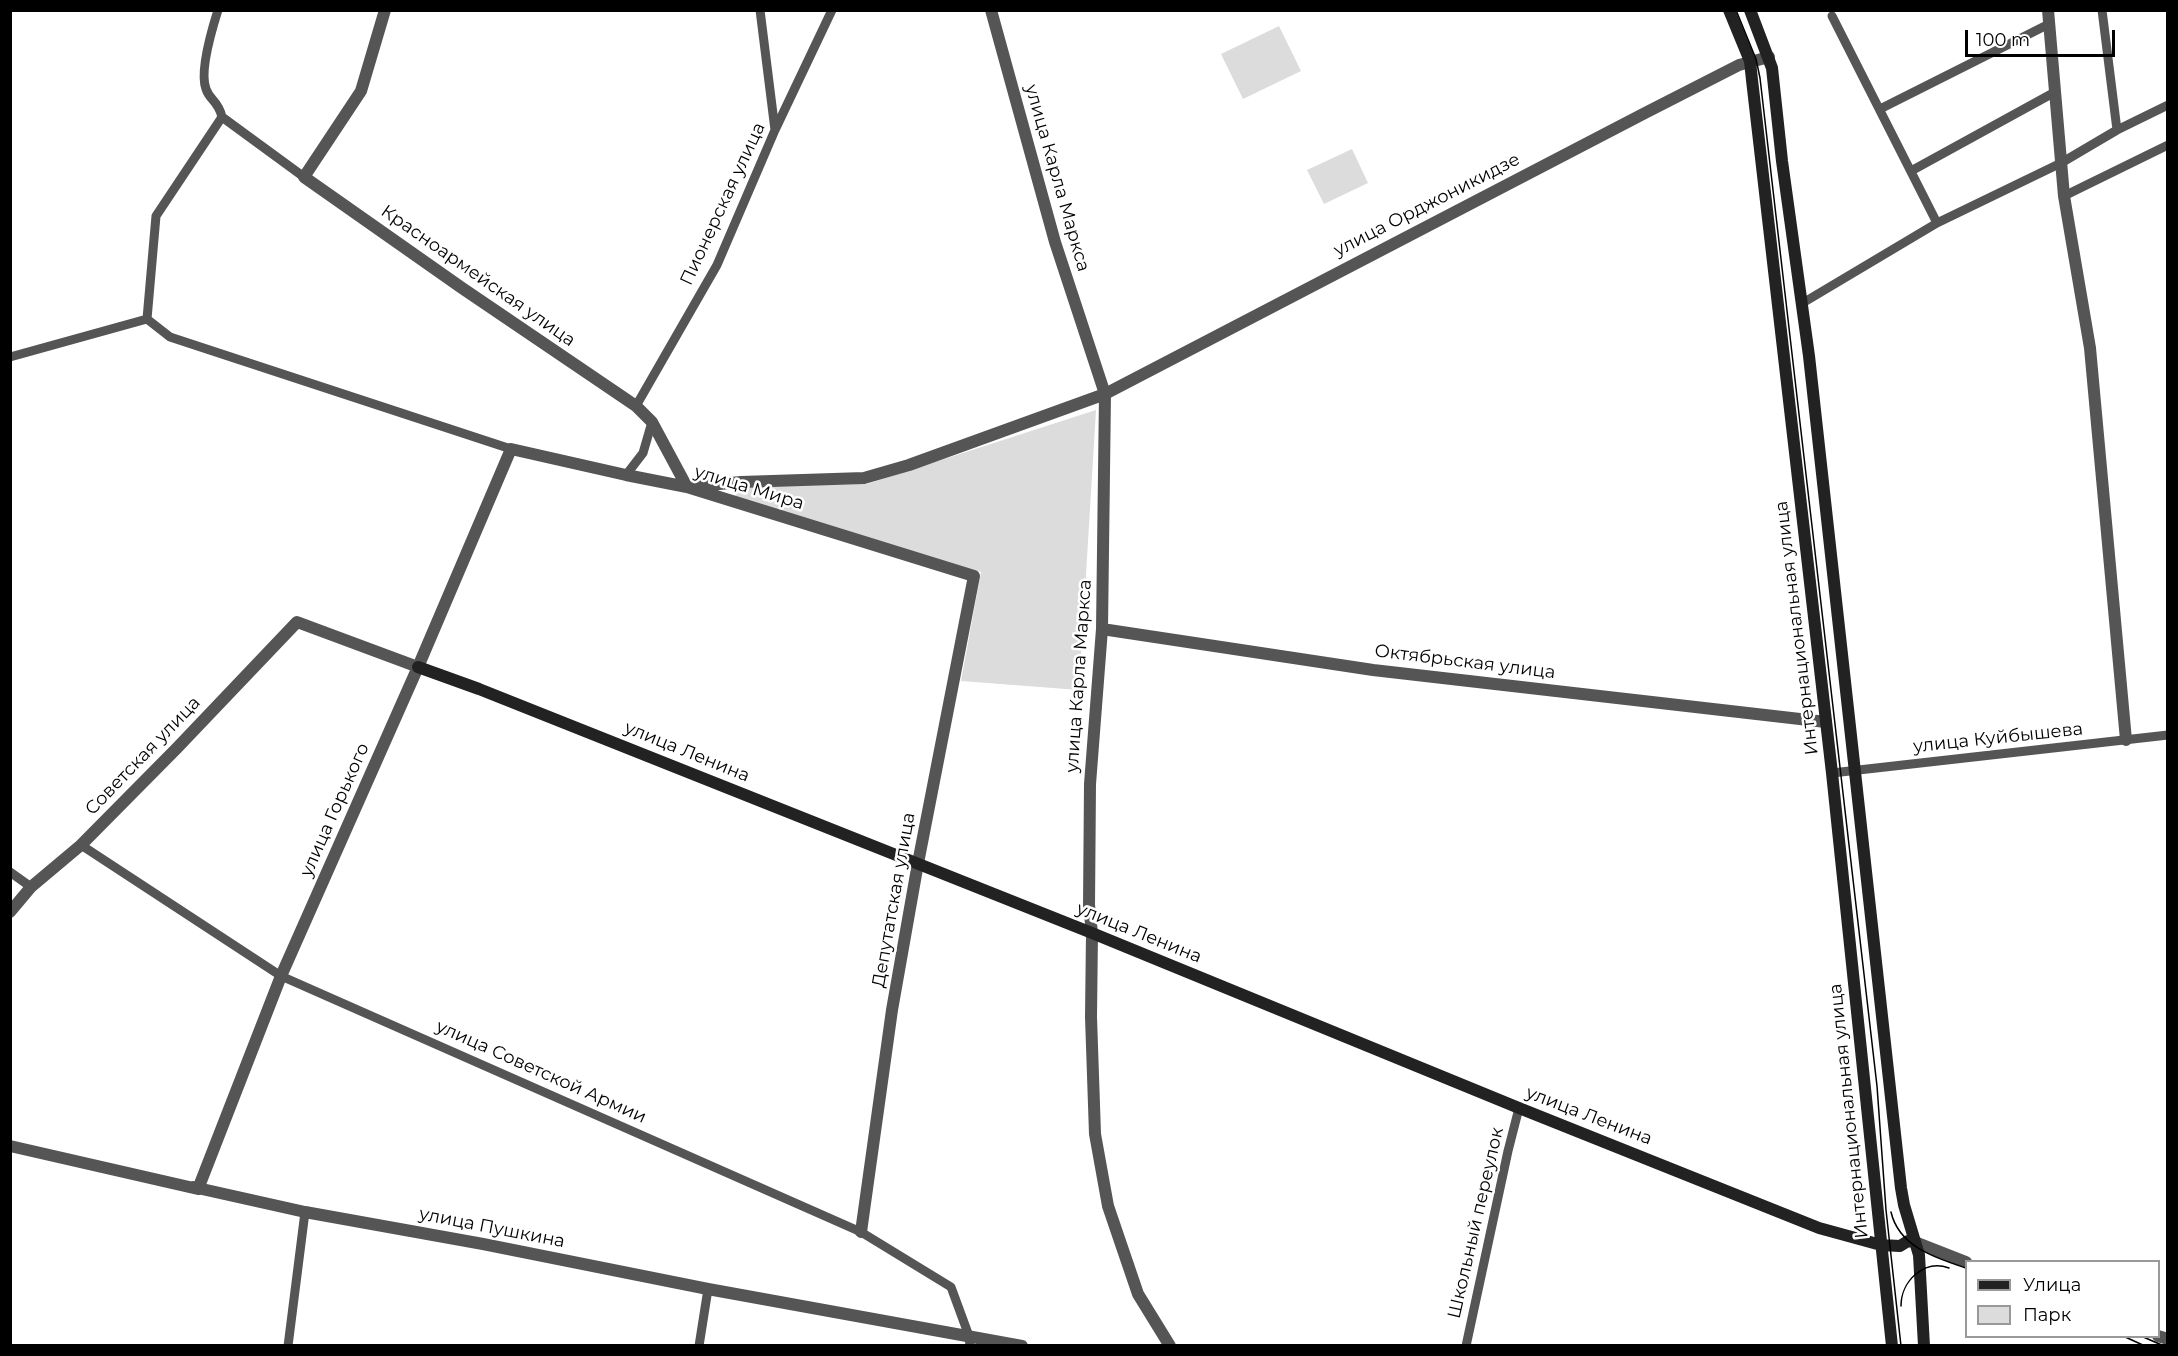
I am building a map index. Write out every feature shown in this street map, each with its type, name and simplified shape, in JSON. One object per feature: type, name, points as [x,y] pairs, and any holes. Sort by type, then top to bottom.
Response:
[{"type":"main road","name":"Интернациональная улица","points":[[1729,10],[1750,61],[1832,773],[1892,1346]]},
{"type":"main road","points":[[1750,10],[1772,69],[1801,304],[1901,1188],[1919,1255],[1924,1346]]},
{"type":"main road","name":"улица Ленина","points":[[418,667],[918,863],[1819,1228],[1881,1245],[1895,1247],[1908,1241],[1915,1242]]},
{"type":"street","points":[[147,319],[156,216],[222,117],[219,106],[206,91],[203,77],[218,10]]},
{"type":"street","points":[[304,177],[361,91],[385,10]]},
{"type":"street","points":[[760,10],[775,130]]},
{"type":"street","name":"Пионерская улица","points":[[636,406],[717,265],[775,130],[832,10]]},
{"type":"street","name":"улица Карла Маркса","points":[[991,10],[1052,231],[1105,394],[1102,629],[1090,784],[1089,905],[1092,933],[1091,1017],[1095,1134],[1108,1206],[1138,1294],[1170,1346]]},
{"type":"street","points":[[2048,10],[2064,196],[2090,348],[2126,740]]},
{"type":"street","points":[[2102,10],[2117,130]]},
{"type":"street","points":[[1832,16],[1937,223]]},
{"type":"street","points":[[1880,109],[2049,24]]},
{"type":"street","name":"улица Орджоникидзе","points":[[687,487],[741,482],[864,478],[909,465],[1105,394],[1503,186],[1750,61],[1769,57]]},
{"type":"street","points":[[1911,171],[2055,92]]},
{"type":"street","points":[[1801,304],[1937,223],[2061,163],[2117,130],[2168,105]]},
{"type":"street","name":"Красноармейская улица","points":[[222,117],[462,288],[636,406],[652,422],[687,487]]},
{"type":"street","points":[[2064,196],[2168,145]]},
{"type":"street","points":[[10,357],[147,319]]},
{"type":"street","points":[[147,319],[170,337],[511,448]]},
{"type":"street","points":[[626,475],[643,453],[652,422]]},
{"type":"street","name":"улица Мира","points":[[511,448],[687,487],[974,576]]},
{"type":"street","name":"улица Горького","points":[[198,1189],[281,976],[418,667],[511,448]]},
{"type":"street","name":"Депутатская улица","points":[[861,1232],[891,1022],[918,863],[974,576]]},
{"type":"street","name":"улица Ленина","points":[[297,622],[418,667]]},
{"type":"street","name":"Советская улица","points":[[10,912],[31,887],[81,845],[177,748],[297,622]]},
{"type":"street","name":"Октябрьская улица","points":[[1102,629],[1373,670],[1826,722]]},
{"type":"street","name":"улица Куйбышева","points":[[1832,773],[2168,735]]},
{"type":"street","name":"улица Советской Армии","points":[[81,845],[281,976],[861,1232],[951,1287],[970,1341]]},
{"type":"street","points":[[10,872],[31,887]]},
{"type":"street","name":"Школьный переулок","points":[[1466,1346],[1519,1108]]},
{"type":"street","name":"улица Пушкина","points":[[10,1146],[305,1212],[483,1244],[970,1341],[1021,1346]]},
{"type":"street","points":[[288,1346],[305,1212]]},
{"type":"street","name":"улица Ленина","points":[[1915,1242],[1965,1262]]},
{"type":"street","points":[[699,1346],[708,1289],[1021,1346]]},
{"type":"green space","points":[[1279,26],[1301,71],[1243,99],[1221,54]]},
{"type":"green space","points":[[1352,149],[1368,183],[1324,204],[1307,170]]},
{"type":"green space","points":[[1096,410],[1079,690],[961,681],[981,572],[735,499],[737,485],[867,484]]},
{"type":"tram line","points":[[1736,10],[1756,59],[1760,78],[1877,1086],[1886,1210],[1901,1346]]},
{"type":"tram line","points":[[1891,1212],[1895,1224],[1910,1242],[1931,1255],[1965,1268]]},
{"type":"tram line","points":[[1901,1306],[1905,1288],[1916,1274],[1931,1267],[1949,1268]]},
{"type":"tram line","points":[[2127,1338],[2145,1346]]},
{"type":"tram line","points":[[2146,1338],[2164,1346]]}]
